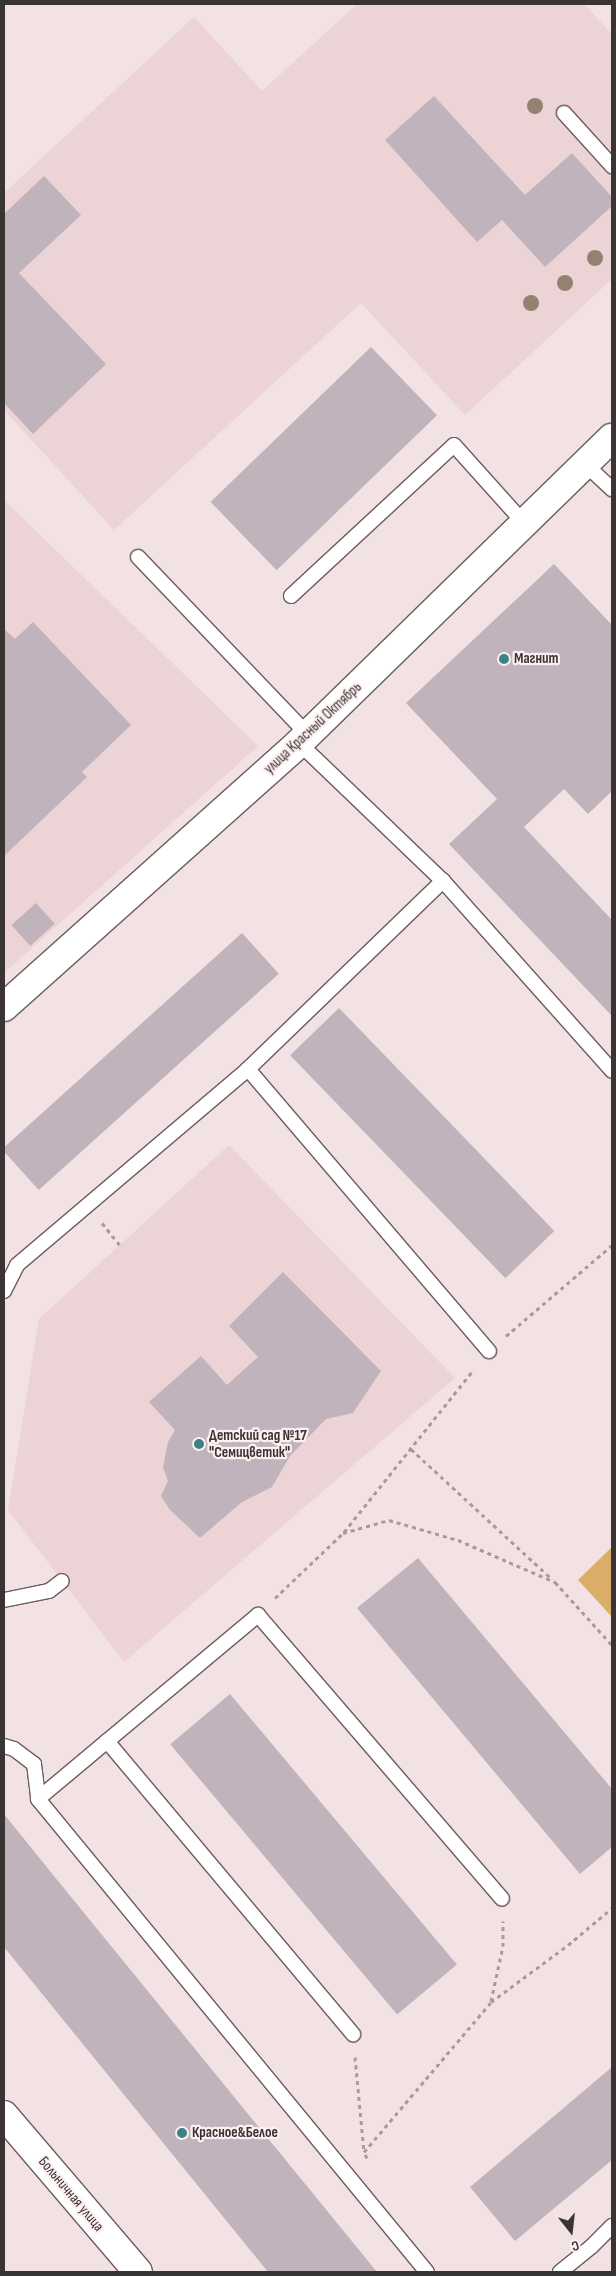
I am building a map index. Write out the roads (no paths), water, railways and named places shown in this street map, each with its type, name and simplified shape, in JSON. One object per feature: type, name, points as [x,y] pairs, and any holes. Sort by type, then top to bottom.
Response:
[{"type":"street","name":"улица Красный Октябрь","points":[[4,1007],[304,739],[612,438]]},
{"type":"street","name":"Больничная улица","points":[[4,2115],[138,2272]]},
{"type":"lane","points":[[564,113],[612,166]]},
{"type":"lane","points":[[291,596],[454,445],[524,523]]},
{"type":"lane","points":[[584,464],[612,489]]},
{"type":"lane","points":[[138,556],[304,739],[443,881],[612,1071]]},
{"type":"lane","points":[[4,1291],[16,1265],[248,1069],[443,881]]},
{"type":"lane","points":[[248,1069],[489,1351]]},
{"type":"lane","points":[[4,1600],[49,1591],[62,1581]]},
{"type":"lane","points":[[38,1799],[258,1615],[502,1899]]},
{"type":"lane","points":[[107,1741],[353,2034]]},
{"type":"lane","points":[[4,1746],[14,1750],[34,1764],[38,1799],[427,2272]]},
{"type":"lane","points":[[560,2272],[591,2248],[612,2226]]},
{"type":"place","name":"Магнит","points":[[504,659]]},
{"type":"place","name":"Детский сад №17 \"Семицветик\"","points":[[199,1444]]},
{"type":"place","name":"Красное&Белое","points":[[182,2133]]}]
